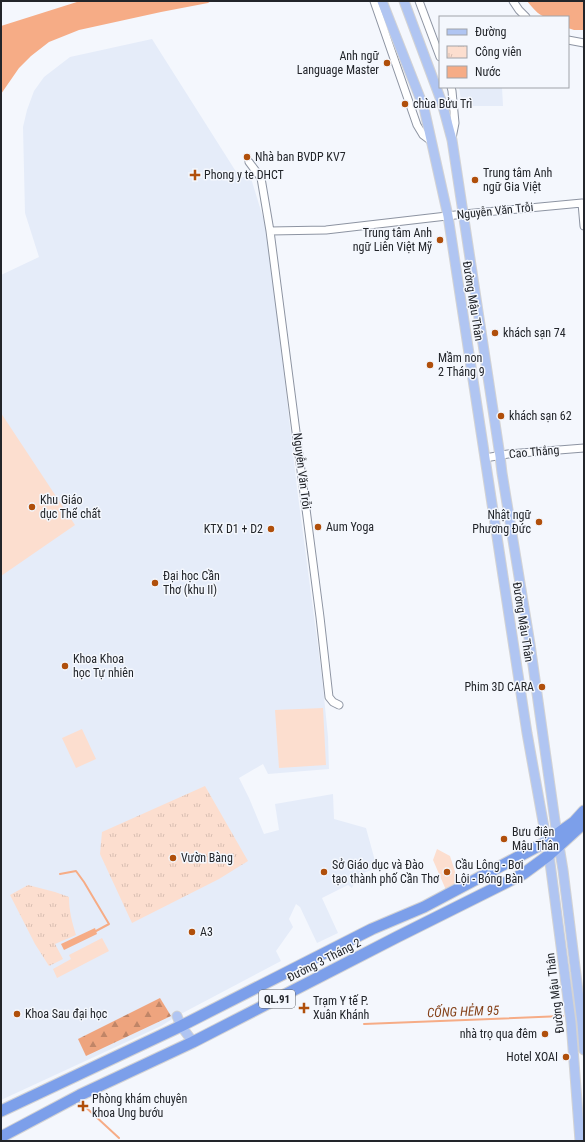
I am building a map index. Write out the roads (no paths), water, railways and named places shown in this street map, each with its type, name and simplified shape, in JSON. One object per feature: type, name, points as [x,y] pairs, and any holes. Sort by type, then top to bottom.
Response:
[{"type":"highway","name":"QL.91","points":[[549,855],[558,840],[584,811]]},
{"type":"highway","name":"QL.91","points":[[546,842],[558,840],[584,823]]},
{"type":"highway","name":"Đường 3 Tháng 2","points":[[1,1111],[179,1021],[424,907],[546,842]]},
{"type":"highway","name":"Đường 3 Tháng 2","points":[[1,1137],[80,1095],[193,1042],[397,936],[523,874],[549,855]]},
{"type":"main road","name":"Đường Mậu Thân","points":[[382,1],[424,108],[448,216],[527,733],[549,855],[571,1022],[580,1141]]},
{"type":"main road","name":"Đường Mậu Thân","points":[[404,1],[442,103],[452,140],[502,473],[530,644],[563,870],[584,1050]]},
{"type":"main road","points":[[514,645],[530,644]]},
{"type":"main road","points":[[179,1021],[193,1042]]},
{"type":"main road","points":[[571,1022],[582,1023]]},
{"type":"street","points":[[374,1],[417,125],[423,135],[431,141]]},
{"type":"street","points":[[419,1],[439,54]]},
{"type":"street","points":[[514,1],[519,10],[525,16]]},
{"type":"street","points":[[569,40],[584,43]]},
{"type":"street","points":[[451,88],[455,122],[452,140]]},
{"type":"street","name":"Nguyễn Văn Trỗi","points":[[249,162],[261,178],[270,231],[330,697],[333,702],[340,705]]},
{"type":"street","name":"Nguyễn Văn Trỗi","points":[[270,231],[326,230],[464,214],[582,203],[584,226]]},
{"type":"street","name":"Cao Thắng","points":[[485,458],[584,448]]},
{"type":"water","points":[[80,1],[211,1],[208,3],[79,30],[49,42],[31,56],[19,68],[1,94],[1,26]]},
{"type":"water","points":[[527,1],[584,1],[584,30],[569,28],[569,16],[544,16],[537,12]]},
{"type":"water","points":[[95,928],[97,934],[64,950],[61,944]]},
{"type":"waterway","points":[[60,874],[76,871],[84,882],[109,924],[96,931]]},
{"type":"waterway","name":"CỐNG HẺM 95","points":[[364,1024],[563,1016]]},
{"type":"waterway","points":[[80,1102],[119,1138]]},
{"type":"place","name":"Anh ngữ Language Master","points":[[387,63]]},
{"type":"place","name":"chùa Bửu Trì","points":[[405,104]]},
{"type":"place","name":"Nhà ban BVDP KV7","points":[[247,157]]},
{"type":"place","name":"Phong y te DHCT","points":[[195,175]]},
{"type":"place","name":"Trung tâm Anh ngữ Gia Việt","points":[[475,180]]},
{"type":"place","name":"Trung tâm Anh ngữ Liên Việt Mỹ","points":[[440,240]]},
{"type":"place","name":"khách sạn 74","points":[[495,333]]},
{"type":"place","name":"Mầm non 2 Tháng 9","points":[[430,365]]},
{"type":"place","name":"khách sạn 62","points":[[501,416]]},
{"type":"place","name":"Khu Giáo dục Thể chất","points":[[32,507]]},
{"type":"place","name":"Nhật ngữ Phương Đức","points":[[539,522]]},
{"type":"place","name":"Aum Yoga","points":[[318,527]]},
{"type":"place","name":"KTX D1 + D2","points":[[271,529]]},
{"type":"place","name":"Đại học Cần Thơ (khu II)","points":[[155,583]]},
{"type":"place","name":"Khoa Khoa học Tự nhiên","points":[[65,666]]},
{"type":"place","name":"Phim 3D CARA","points":[[542,687]]},
{"type":"place","name":"Bưu điện Mậu Thân","points":[[504,839]]},
{"type":"place","name":"Vườn Bàng","points":[[173,858]]},
{"type":"place","name":"Sở Giáo dục và Đào tạo thành phố Cần Thơ","points":[[324,872]]},
{"type":"place","name":"Cầu Lông - Bơi Lội - Bóng Bàn","points":[[447,872]]},
{"type":"place","name":"A3","points":[[192,932]]},
{"type":"place","name":"Trạm Y tế P. Xuân Khánh","points":[[304,1008]]},
{"type":"place","name":"Khoa Sau đại học","points":[[17,1014]]},
{"type":"place","name":"nhà trọ qua đêm","points":[[545,1034]]},
{"type":"place","name":"Hotel XOAI","points":[[566,1057]]},
{"type":"place","name":"Phòng khám chuyên khoa Ung bướu","points":[[83,1106]]}]
